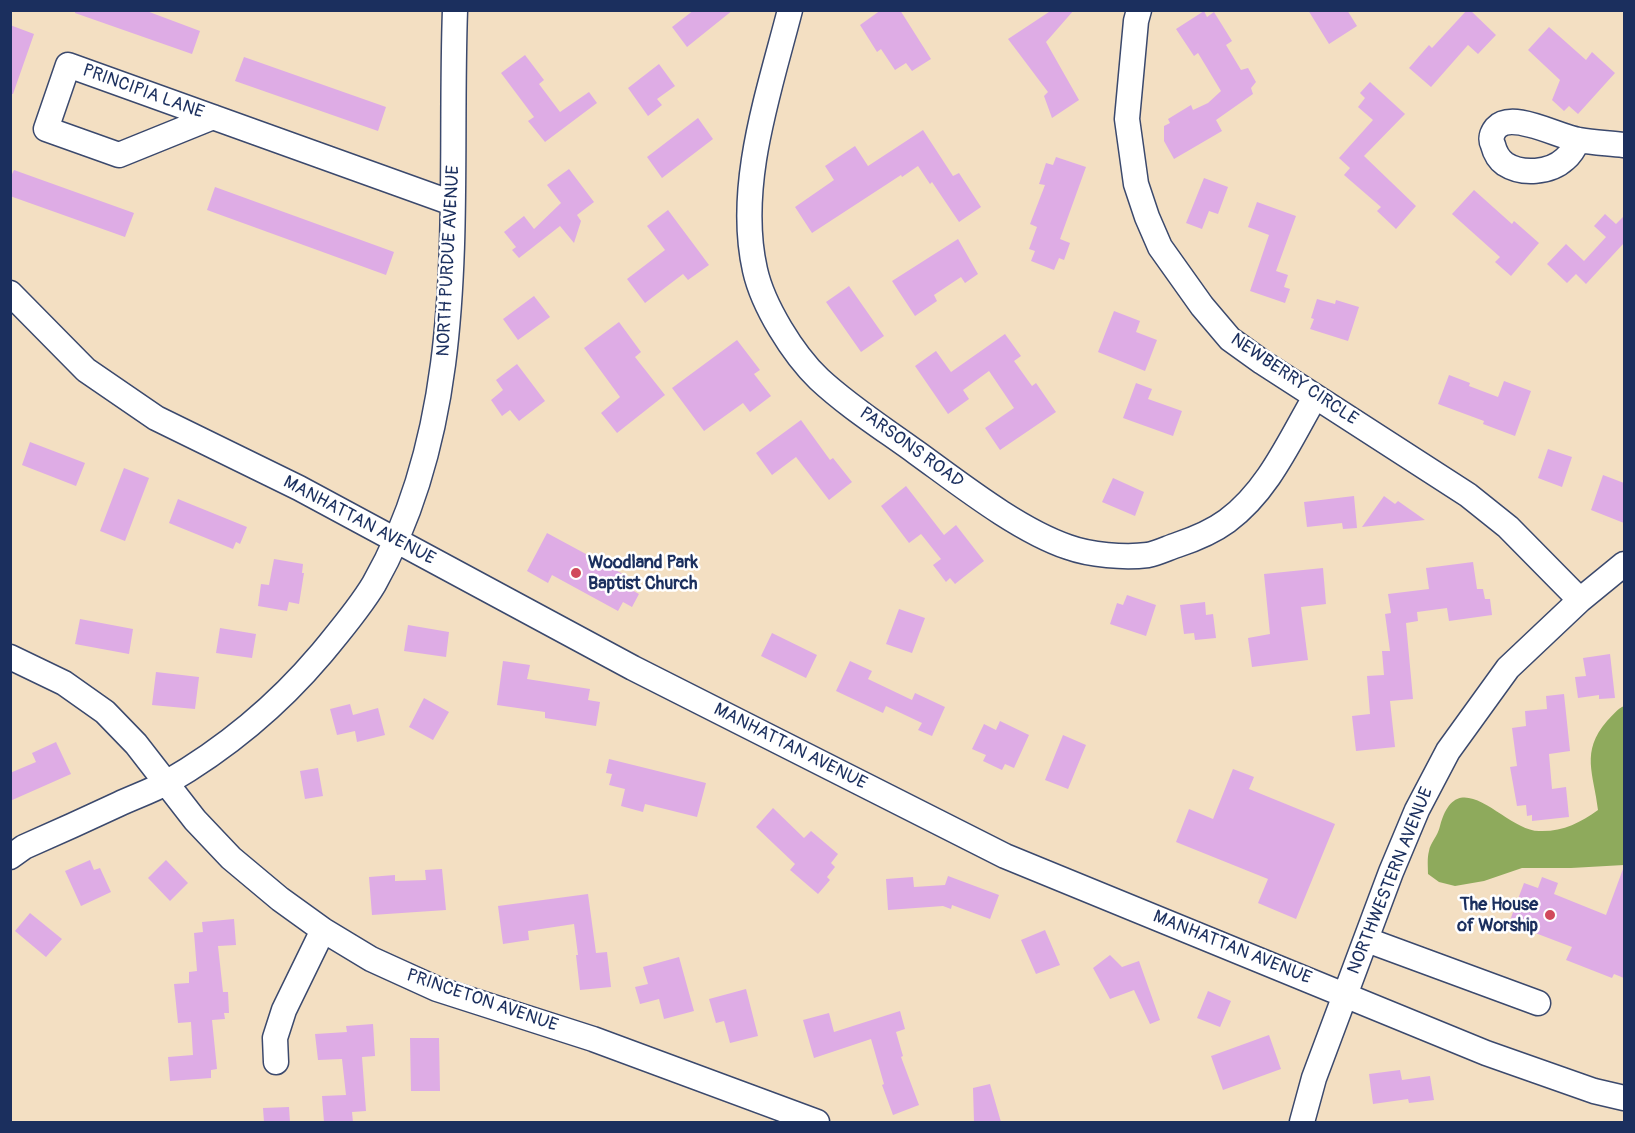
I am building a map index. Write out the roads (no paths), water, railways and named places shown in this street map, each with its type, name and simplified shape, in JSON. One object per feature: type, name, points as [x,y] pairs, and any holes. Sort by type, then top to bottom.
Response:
[{"type":"street","name":"NORTH PURDUE AVENUE","points":[[10,857],[24,848],[165,783],[232,739],[296,684],[373,586],[396,541],[434,427],[440,387],[450,303],[455,10]]},
{"type":"street","name":"PARSONS ROAD","points":[[790,10],[755,150],[748,214],[755,269],[775,318],[794,349],[819,378],[865,416],[1024,526],[1056,542],[1098,555],[1148,555],[1201,537],[1245,507],[1262,486],[1315,397]]},
{"type":"street","name":"NEWBERRY CIRCLE","points":[[1139,10],[1127,119],[1136,184],[1160,248],[1202,306],[1230,339],[1315,397],[1384,439],[1468,495],[1508,527],[1580,600]]},
{"type":"street","name":"PRINCIPIA LANE","points":[[213,117],[119,155],[46,129],[68,65],[213,117],[452,203]]},
{"type":"street","points":[[1578,140],[1624,145]]},
{"type":"street","name":"MANHATTAN AVENUE","points":[[10,293],[86,370],[156,418],[299,488],[633,668],[1005,856],[1486,1053],[1594,1091],[1624,1098]]},
{"type":"street","name":"NORTHWESTERN AVENUE","points":[[1302,1122],[1314,1078],[1391,872],[1417,810],[1448,751],[1508,668],[1580,600],[1624,564]]},
{"type":"street","name":"PRINCETON AVENUE","points":[[10,657],[64,683],[105,712],[136,744],[195,820],[231,858],[280,899],[323,930],[371,959],[437,989],[593,1039],[817,1122]]},
{"type":"street","points":[[276,1062],[275,1038],[284,1010],[323,930]]},
{"type":"street","points":[[1367,940],[1538,1003]]},
{"type":"place","name":"Woodland Park Baptist Church","points":[[576,573]]},
{"type":"place","name":"The House of Worship","points":[[1550,915]]}]
